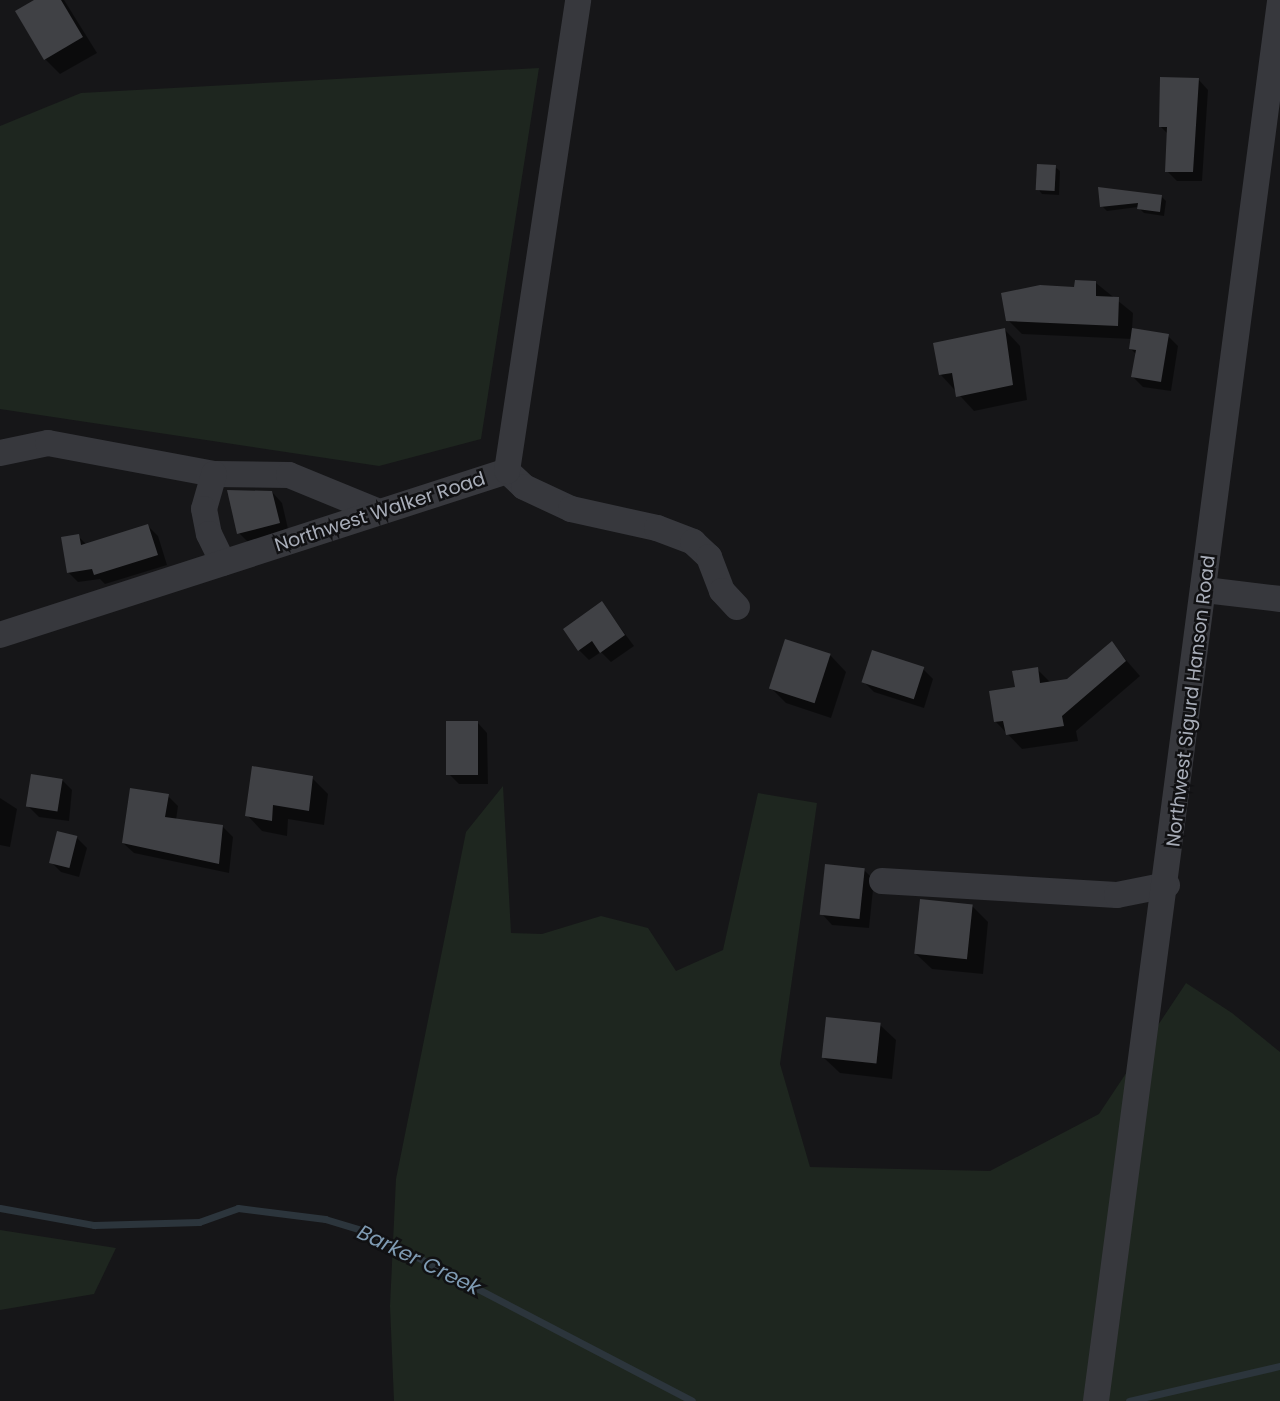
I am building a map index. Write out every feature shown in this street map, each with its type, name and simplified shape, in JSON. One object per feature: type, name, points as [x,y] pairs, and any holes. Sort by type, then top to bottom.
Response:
[{"type":"street","name":"Northwest Walker Road","points":[[0,635],[507,471],[578,0]]},
{"type":"street","name":"Northwest Sigurd Hanson Road","points":[[1096,1401],[1167,885],[1280,1]]},
{"type":"street","points":[[0,453],[48,443],[214,474],[289,475],[379,512]]},
{"type":"street","points":[[507,471],[524,487],[571,509],[657,528],[694,542],[709,557],[722,591],[737,607]]},
{"type":"street","points":[[214,474],[204,509],[209,534],[223,562]]},
{"type":"street","points":[[1205,590],[1280,599]]},
{"type":"street","points":[[882,881],[1117,895],[1167,885]]},
{"type":"shaded area","points":[[539,68],[481,439],[379,466],[0,409],[0,126],[81,93]]},
{"type":"shaded area","points":[[503,786],[511,933],[542,934],[601,916],[648,928],[676,971],[723,950],[758,793],[817,803],[780,1064],[810,1167],[990,1171],[1099,1114],[1186,983],[1232,1013],[1280,1052],[1280,1401],[394,1401],[390,1306],[396,1179],[466,832]]},
{"type":"shaded area","points":[[0,1230],[116,1248],[94,1294],[0,1310]]},
{"type":"building","points":[[34,0],[61,0],[83,37],[44,60],[15,11]]},
{"type":"building","points":[[1160,77],[1199,78],[1193,172],[1165,172],[1167,127],[1159,127]]},
{"type":"building","points":[[1037,164],[1056,165],[1055,191],[1036,190]]},
{"type":"building","points":[[1098,187],[1162,195],[1160,212],[1137,209],[1138,203],[1100,207]]},
{"type":"building","points":[[1075,280],[1096,281],[1096,296],[1119,297],[1118,326],[1006,321],[1001,293],[1040,285],[1074,287]]},
{"type":"building","points":[[1005,328],[1013,385],[956,397],[952,373],[939,375],[933,343]]},
{"type":"building","points":[[1132,328],[1169,334],[1161,382],[1131,377],[1136,350],[1129,349]]},
{"type":"building","points":[[227,490],[272,491],[280,523],[237,534]]},
{"type":"building","points":[[148,524],[158,555],[94,575],[92,569],[67,573],[61,537],[79,534],[81,545]]},
{"type":"building","points":[[602,601],[625,635],[600,653],[592,641],[578,651],[563,629]]},
{"type":"building","points":[[785,639],[831,654],[815,703],[769,688]]},
{"type":"building","points":[[1112,641],[1126,661],[1062,716],[1064,726],[1006,735],[1003,721],[994,722],[989,691],[1015,687],[1012,671],[1038,667],[1040,683],[1067,679]]},
{"type":"building","points":[[872,650],[924,667],[914,699],[861,682]]},
{"type":"building","points":[[446,721],[478,721],[478,775],[446,775]]},
{"type":"building","points":[[252,766],[313,776],[309,811],[273,805],[272,821],[245,816]]},
{"type":"building","points":[[31,774],[63,779],[57,812],[26,807]]},
{"type":"building","points":[[130,788],[169,794],[165,817],[223,825],[219,864],[122,843]]},
{"type":"building","points":[[57,831],[77,836],[69,868],[49,863]]},
{"type":"building","points":[[825,864],[865,868],[859,919],[820,915]]},
{"type":"building","points":[[920,899],[973,905],[967,959],[914,954]]},
{"type":"building","points":[[826,1017],[881,1023],[876,1064],[822,1058]]},
{"type":"waterway","name":"Barker Creek","points":[[0,1208],[94,1225],[199,1222],[238,1208],[325,1219],[371,1233],[692,1401]]},
{"type":"waterway","name":"Barker Creek","points":[[1129,1401],[1280,1366]]}]
